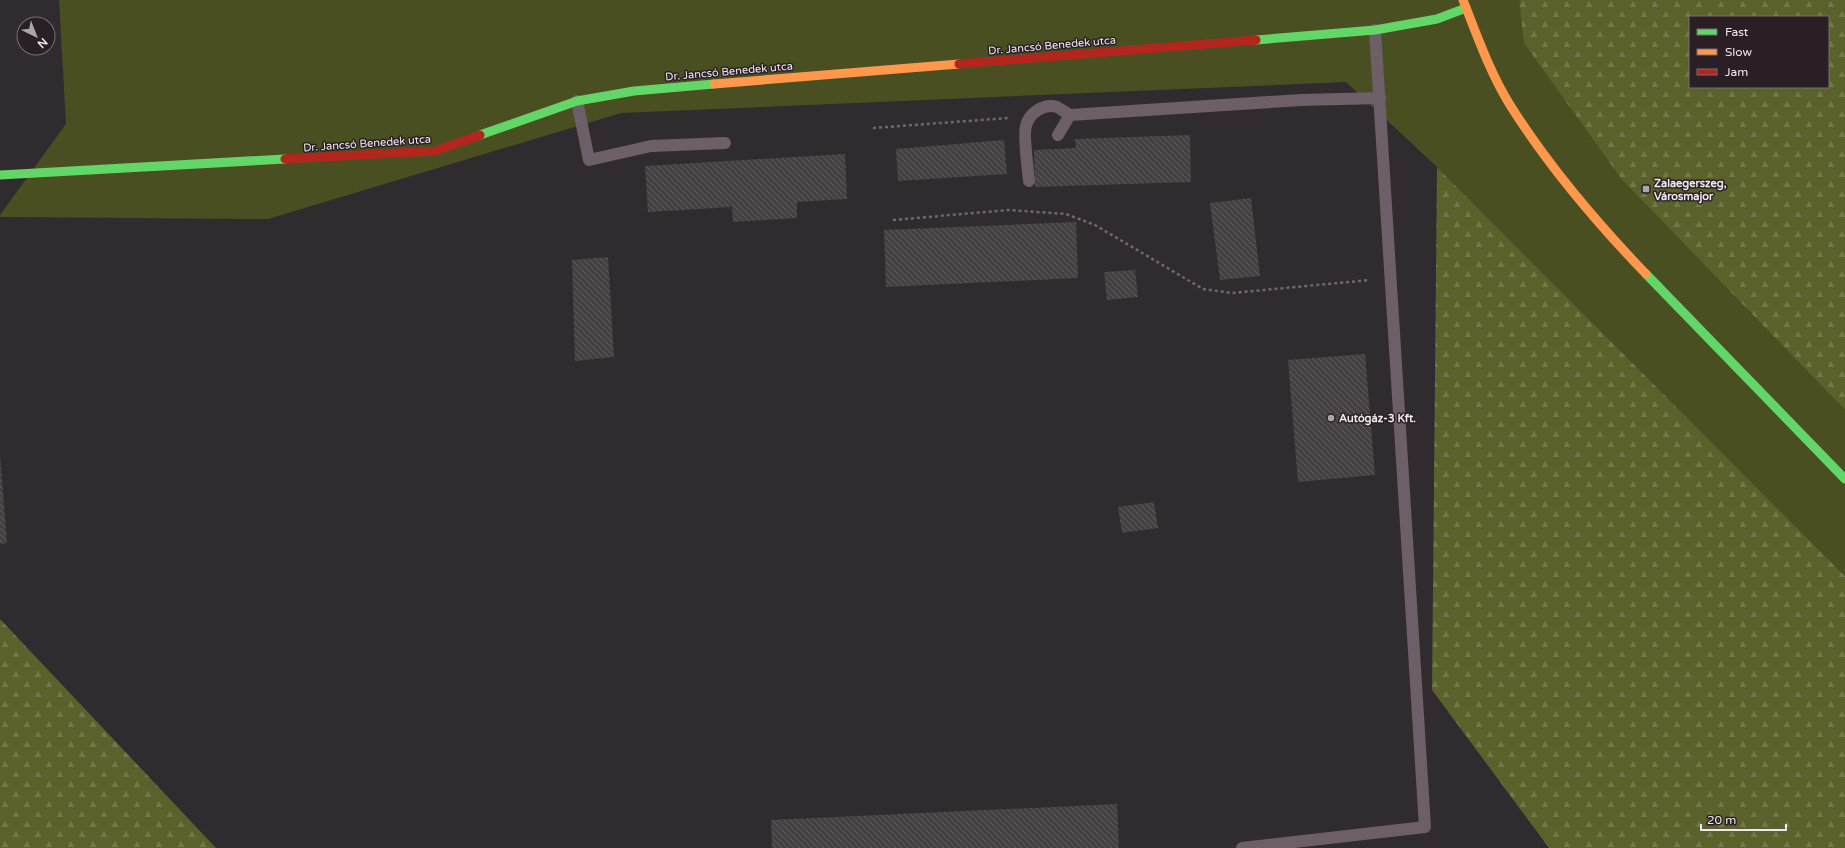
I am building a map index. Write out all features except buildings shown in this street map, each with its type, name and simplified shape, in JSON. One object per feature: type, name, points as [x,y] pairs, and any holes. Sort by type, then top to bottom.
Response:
[{"type":"street","name":"Dr. Jancsó Benedek utca","points":[[0,176],[435,151],[578,101],[634,91],[1375,30],[1437,19],[1464,4]]},
{"type":"street","points":[[1464,4],[1487,60],[1510,105],[1569,189],[1617,244],[1845,479]]},
{"type":"lane","points":[[1242,848],[1425,827],[1375,30]]},
{"type":"lane","points":[[1029,181],[1025,126],[1036,110],[1047,106],[1057,107],[1070,116],[1301,100],[1380,98]]},
{"type":"lane","points":[[578,101],[589,160],[651,146],[725,142]]},
{"type":"lane","points":[[1058,135],[1070,116]]},
{"type":"path","points":[[873,128],[1030,117]]},
{"type":"path","points":[[893,220],[1009,210],[1066,214],[1095,226],[1203,289],[1232,293],[1391,278]]},
{"type":"green space","points":[[59,0],[1519,0],[1525,43],[1622,180],[1845,410],[1845,576],[1437,167],[1346,82],[621,113],[268,219],[0,217],[66,124]]},
{"type":"green space","points":[[1519,0],[1845,0],[1845,410],[1622,180],[1524,43]]},
{"type":"green space","points":[[1437,167],[1845,576],[1845,848],[1549,848],[1432,690]]},
{"type":"green space","points":[[0,619],[216,848],[0,848]]},
{"type":"traffic: fast","points":[[1256,40],[1375,30],[1437,19],[1466,8]]},
{"type":"traffic: fast","points":[[480,135],[577,101],[634,91],[714,84]]},
{"type":"traffic: fast","points":[[0,175],[285,159]]},
{"type":"traffic: fast","points":[[1646,274],[1845,479]]},
{"type":"traffic: slow","points":[[1463,0],[1496,80],[1525,128],[1557,172],[1591,214],[1646,274]]},
{"type":"traffic: slow","points":[[714,84],[959,64]]},
{"type":"traffic: jam","points":[[959,64],[1256,40]]},
{"type":"traffic: jam","points":[[285,159],[435,151],[480,135]]},
{"type":"place","name":"Zalaegerszeg, Városmajor","points":[[1646,189]]},
{"type":"place","name":"Autógáz-3 Kft.","points":[[1331,418]]}]
